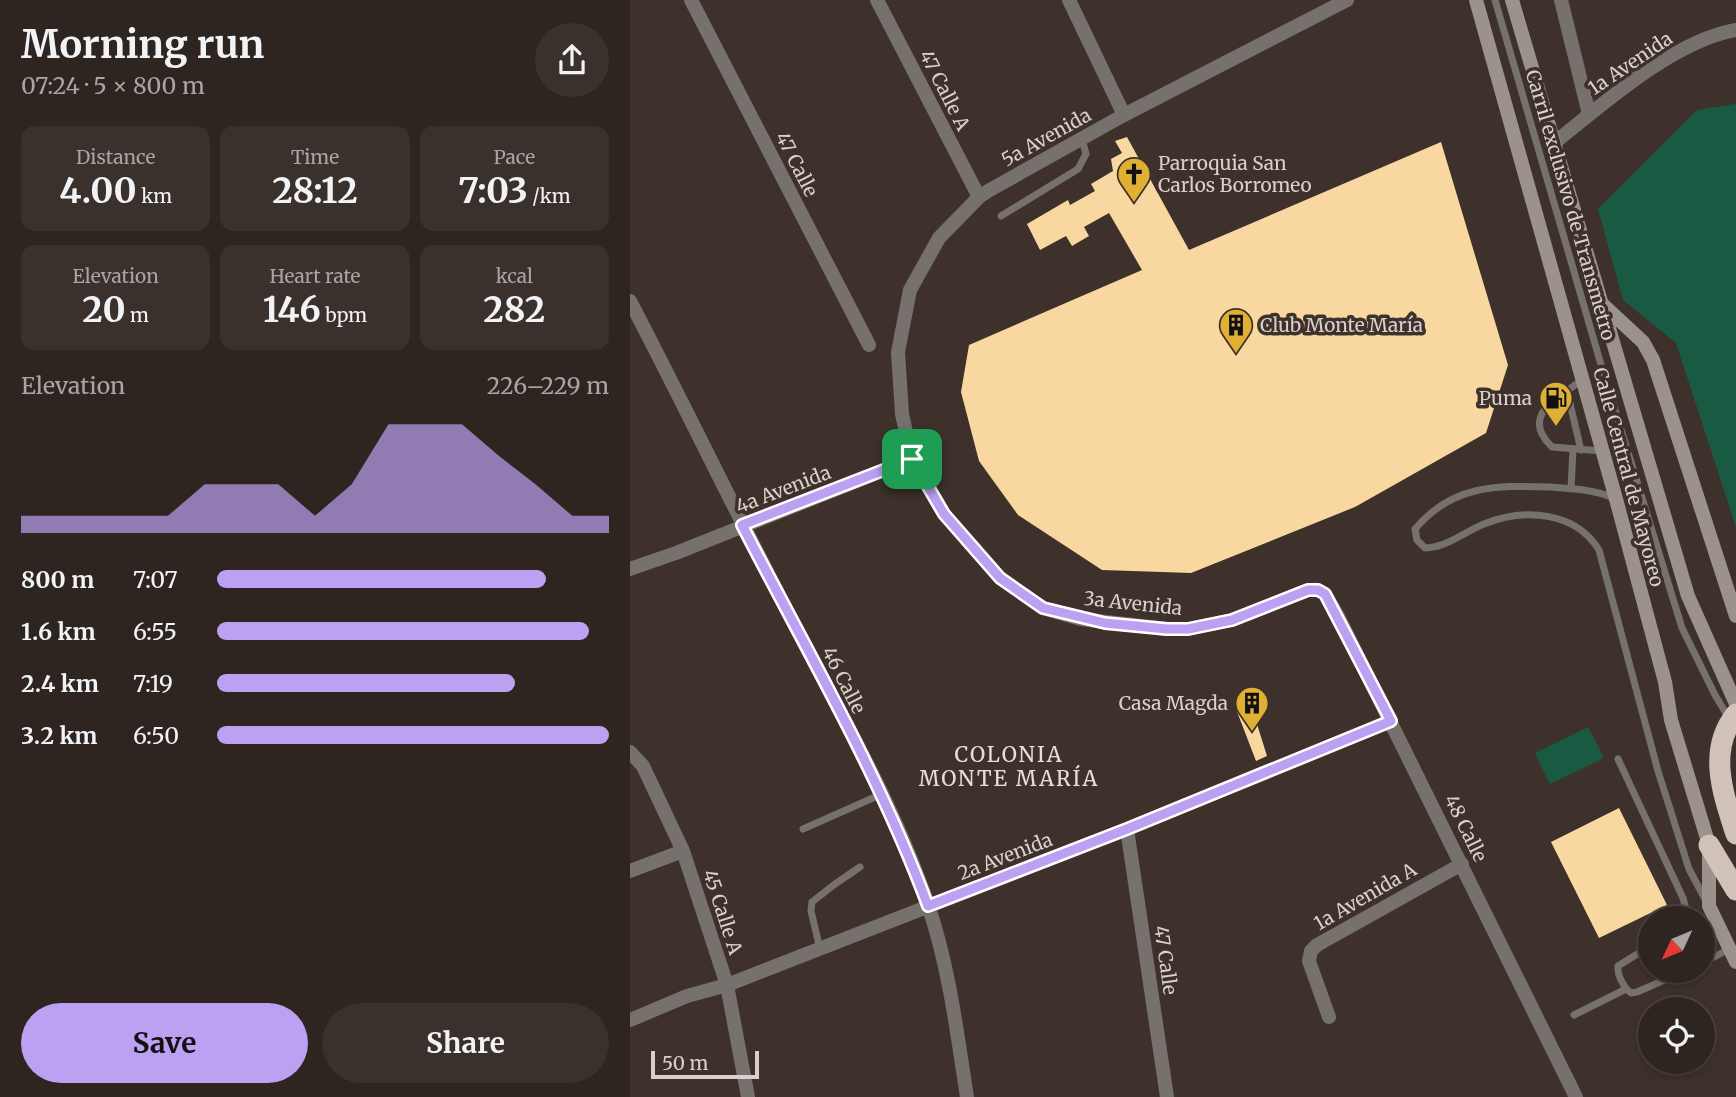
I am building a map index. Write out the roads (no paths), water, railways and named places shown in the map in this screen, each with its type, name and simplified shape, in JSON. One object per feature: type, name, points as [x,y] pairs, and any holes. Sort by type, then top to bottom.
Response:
[{"type":"highway","points":[[1736,714],[1723,735],[1719,762],[1736,834]]},
{"type":"highway","points":[[1709,845],[1736,890]]},
{"type":"main road","name":"Calle Central de Mayoreo","points":[[1476,0],[1616,499],[1665,682],[1671,720],[1709,845],[1709,906]]},
{"type":"main road","name":"Calle Central de Mayoreo","points":[[1512,0],[1688,596],[1736,704]]},
{"type":"main road","points":[[1601,303],[1643,342],[1653,360],[1736,616]]},
{"type":"main road","name":"Calle Central de Mayoreo","points":[[1715,918],[1733,956]]},
{"type":"street","name":"47 Calle","points":[[691,0],[869,345]]},
{"type":"street","name":"47 Calle A","points":[[877,0],[979,197]]},
{"type":"street","points":[[1069,0],[1124,115]]},
{"type":"street","name":"5a Avenida","points":[[912,459],[902,414],[898,352],[910,290],[939,238],[979,197],[1124,115],[1347,0]]},
{"type":"street","points":[[1561,0],[1589,114]]},
{"type":"street","name":"1a Avenida","points":[[1553,144],[1589,114],[1673,54],[1714,36],[1736,30]]},
{"type":"street","name":"46 Calle","points":[[630,301],[742,525],[882,794],[907,849],[928,906],[945,968],[967,1097]]},
{"type":"street","name":"4a Avenida","points":[[630,569],[912,459]]},
{"type":"street","name":"3a Avenida","points":[[912,459],[944,514],[1000,578],[1043,608],[1093,621],[1167,629],[1212,626],[1308,590]]},
{"type":"street","name":"48 Calle","points":[[1308,590],[1318,590],[1325,594],[1391,721],[1576,1097]]},
{"type":"street","name":"2a Avenida","points":[[630,1020],[687,996],[727,985],[1127,829],[1391,721]]},
{"type":"street","name":"45 Calle A","points":[[630,752],[643,766],[683,851],[727,985],[748,1097]]},
{"type":"street","name":"47 Calle","points":[[1127,829],[1167,1097]]},
{"type":"street","points":[[630,871],[683,851]]},
{"type":"street","name":"1a Avenida A","points":[[1329,1017],[1309,961],[1311,951],[1462,864]]},
{"type":"lane","name":"Carril exclusivo de Transmetro","points":[[1495,0],[1647,518],[1682,628],[1715,695],[1736,730]]},
{"type":"lane","points":[[1001,216],[1077,169],[1086,154],[1082,139]]},
{"type":"lane","points":[[1583,380],[1541,410],[1539,419],[1544,440],[1552,447],[1603,452]]},
{"type":"lane","points":[[1567,391],[1577,449],[1571,489]]},
{"type":"lane","points":[[1616,499],[1595,490],[1502,485],[1462,494],[1429,512],[1415,529],[1417,540],[1425,548],[1439,548],[1482,524],[1522,513],[1561,519],[1578,527],[1591,538],[1599,550],[1658,771],[1689,869],[1709,906]]},
{"type":"lane","points":[[1618,759],[1685,906]]},
{"type":"lane","points":[[803,829],[882,794]]},
{"type":"lane","points":[[820,948],[811,911],[813,902],[860,867]]},
{"type":"lane","points":[[1638,954],[1618,966],[1626,989],[1631,993],[1637,992],[1655,984]]},
{"type":"lane","points":[[1715,960],[1733,956]]},
{"type":"lane","points":[[1574,1015],[1626,989]]},
{"type":"place","name":"Parroquia San Carlos Borromeo","points":[[1134,204]]},
{"type":"place","name":"Club Monte María","points":[[1236,355]]},
{"type":"place","name":"Puma","points":[[1556,428]]},
{"type":"place","name":"Casa Magda","points":[[1252,733]]},
{"type":"district","name":"COLONIA MONTE MARÍA","points":[[1009,766]]}]
